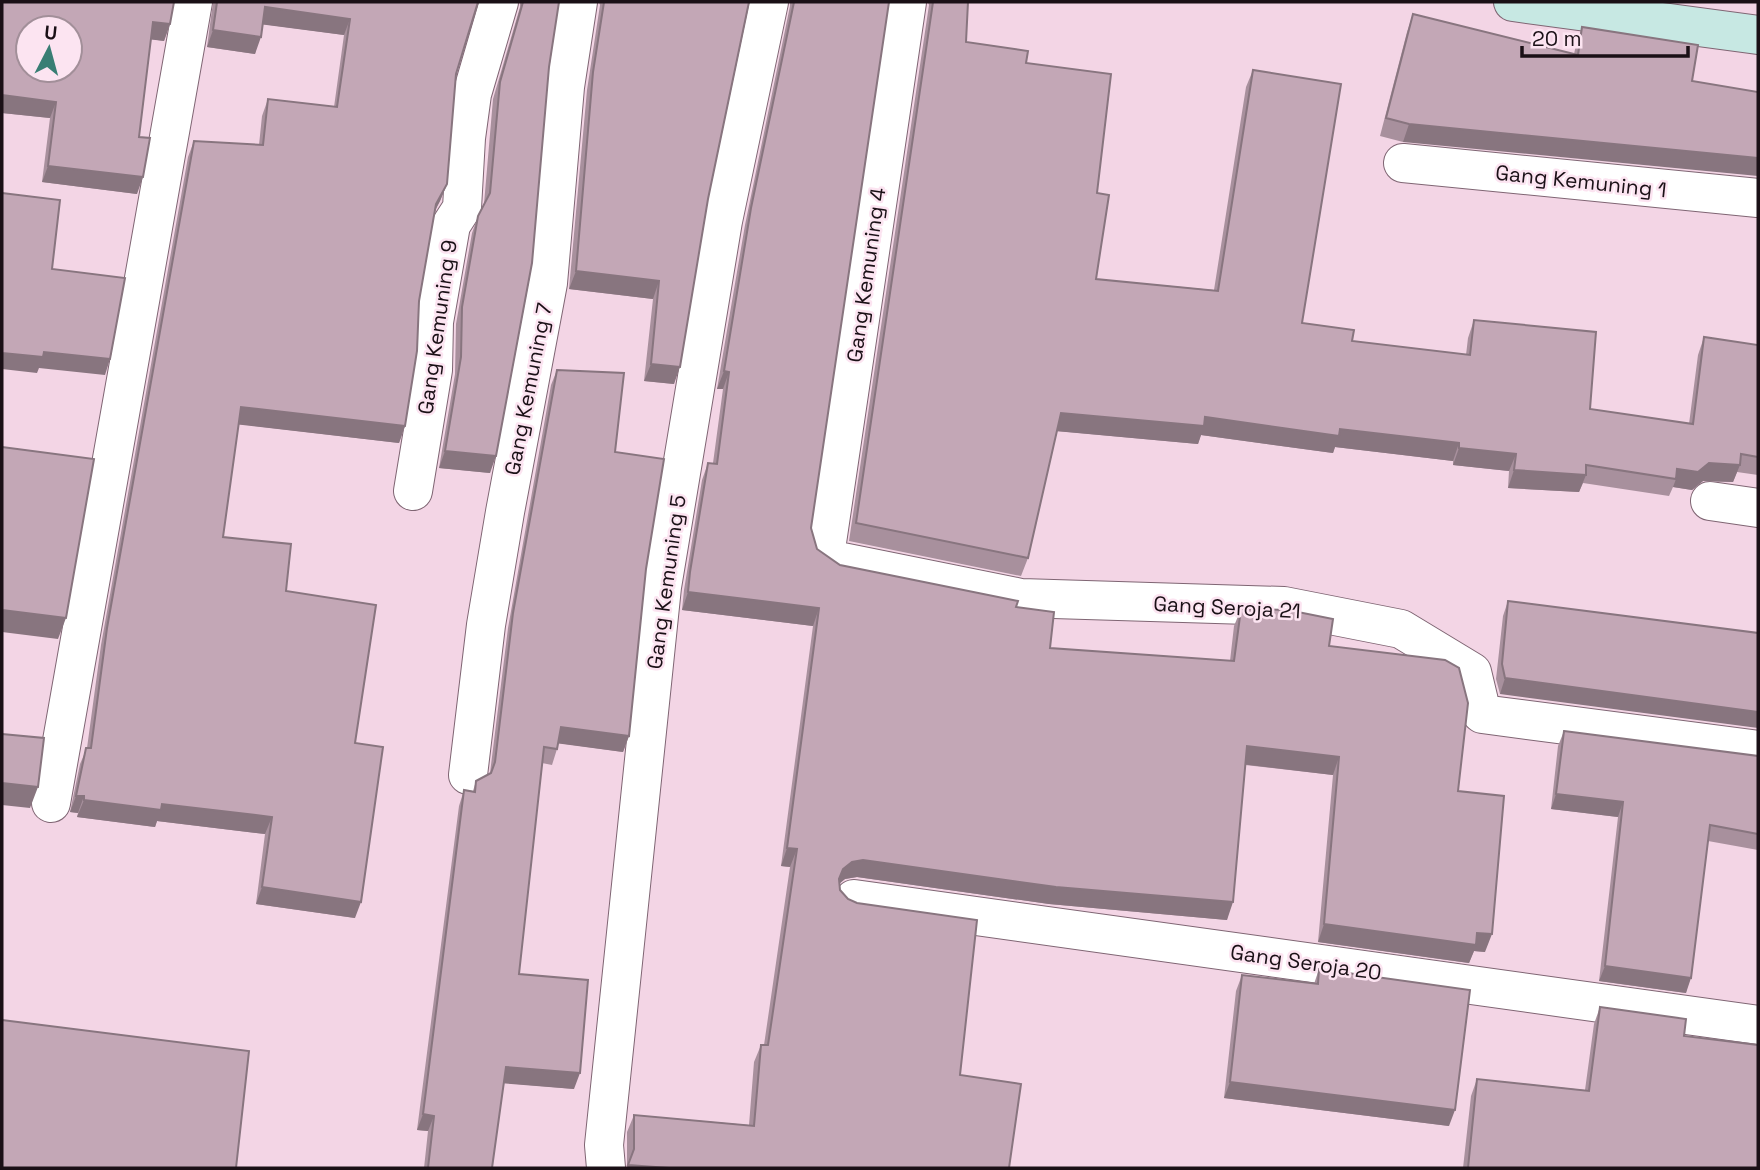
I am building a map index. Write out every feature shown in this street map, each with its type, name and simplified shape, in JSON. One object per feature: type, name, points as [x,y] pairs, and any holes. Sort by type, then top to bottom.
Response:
[{"type":"street","points":[[51,803],[193,2]]},
{"type":"street","name":"Gang Kemuning 9","points":[[413,491],[433,370],[434,322],[451,225],[462,208],[466,138],[472,94],[499,2]]},
{"type":"street","name":"Gang Kemuning 7","points":[[468,775],[486,625],[548,283],[565,87],[578,2]]},
{"type":"street","name":"Gang Kemuning 5","points":[[606,1168],[604,1145],[662,587],[723,221],[769,2]]},
{"type":"street","name":"Gang Kemuning 4","points":[[826,549],[907,2]]},
{"type":"street","points":[[1513,2],[1758,35]]},
{"type":"street","name":"Gang Kemuning 1","points":[[1403,163],[1758,198]]},
{"type":"street","points":[[1710,500],[1758,508]]},
{"type":"street","name":"Gang Seroja 21","points":[[826,549],[830,556],[838,561],[1021,598],[1284,606],[1401,629],[1472,672],[1482,714],[1758,750]]},
{"type":"street","name":"Gang Seroja 20","points":[[854,900],[1758,1025]]},
{"type":"building","points":[[2,2],[174,2],[170,24],[153,22],[139,137],[150,138],[143,177],[48,166],[56,102],[2,95]]},
{"type":"building","points":[[217,2],[478,2],[456,74],[447,184],[436,204],[419,301],[417,351],[405,426],[241,407],[223,537],[291,544],[286,591],[376,605],[355,743],[383,747],[361,902],[262,887],[272,817],[162,804],[161,810],[84,800],[84,796],[76,796],[86,748],[91,748],[107,628],[194,141],[263,145],[268,99],[337,107],[350,19],[265,7],[261,37],[213,30]]},
{"type":"building","points":[[523,2],[559,2],[549,67],[532,263],[496,456],[445,451],[461,357],[462,307],[478,216],[490,193],[500,82]]},
{"type":"building","points":[[604,2],[749,2],[708,199],[680,367],[651,364],[659,281],[576,271],[593,72]]},
{"type":"building","points":[[794,2],[889,2],[811,528],[817,549],[840,565],[1018,601],[1016,607],[1054,612],[1050,648],[1234,661],[1241,609],[1288,610],[1333,619],[1329,646],[1445,660],[1459,668],[1468,703],[1458,791],[1504,796],[1492,934],[1477,933],[1476,945],[1324,924],[1339,757],[1247,746],[1233,902],[1056,887],[863,860],[852,862],[843,869],[839,879],[840,890],[848,899],[857,903],[977,920],[960,1075],[1021,1084],[1009,1168],[669,1168],[628,1165],[634,1149],[634,1115],[754,1126],[761,1045],[768,1045],[797,849],[787,848],[819,608],[688,592],[708,463],[717,464],[729,372],[724,371],[751,208]]},
{"type":"building","points":[[933,2],[968,2],[966,42],[1028,51],[1026,63],[1111,74],[1097,193],[1109,195],[1096,279],[1218,291],[1253,70],[1341,84],[1302,323],[1354,330],[1352,341],[1470,355],[1474,320],[1596,332],[1590,409],[1693,424],[1704,337],[1758,345],[1758,457],[1741,454],[1740,465],[1709,463],[1698,472],[1677,469],[1676,479],[1586,465],[1586,475],[1514,470],[1516,454],[1459,448],[1459,443],[1340,429],[1339,436],[1205,417],[1204,426],[1061,413],[1028,558],[856,523]]},
{"type":"building","points":[[1413,14],[1578,55],[1582,27],[1698,45],[1692,81],[1758,92],[1758,158],[1409,124],[1386,118]]},
{"type":"building","points":[[2,193],[60,200],[52,269],[125,278],[110,359],[44,352],[43,357],[2,353]]},
{"type":"building","points":[[557,370],[624,373],[615,452],[664,459],[646,569],[629,736],[561,727],[557,749],[544,747],[519,974],[588,980],[580,1073],[506,1067],[492,1168],[428,1168],[434,1116],[423,1114],[464,790],[475,792],[476,781],[491,773],[495,762],[513,613]]},
{"type":"building","points":[[2,447],[94,459],[66,618],[2,610]]},
{"type":"building","points":[[1508,601],[1758,633],[1758,712],[1505,678],[1502,664]]},
{"type":"building","points":[[1564,731],[1758,756],[1758,834],[1710,825],[1691,978],[1605,966],[1623,802],[1556,794]]},
{"type":"building","points":[[2,734],[44,738],[38,787],[2,783]]},
{"type":"building","points":[[1319,969],[1470,990],[1455,1110],[1230,1082],[1242,975],[1318,984]]},
{"type":"building","points":[[1600,1007],[1686,1019],[1684,1036],[1758,1045],[1758,1168],[1468,1168],[1477,1079],[1589,1091]]},
{"type":"building","points":[[2,1020],[249,1051],[236,1168],[2,1168]]}]
